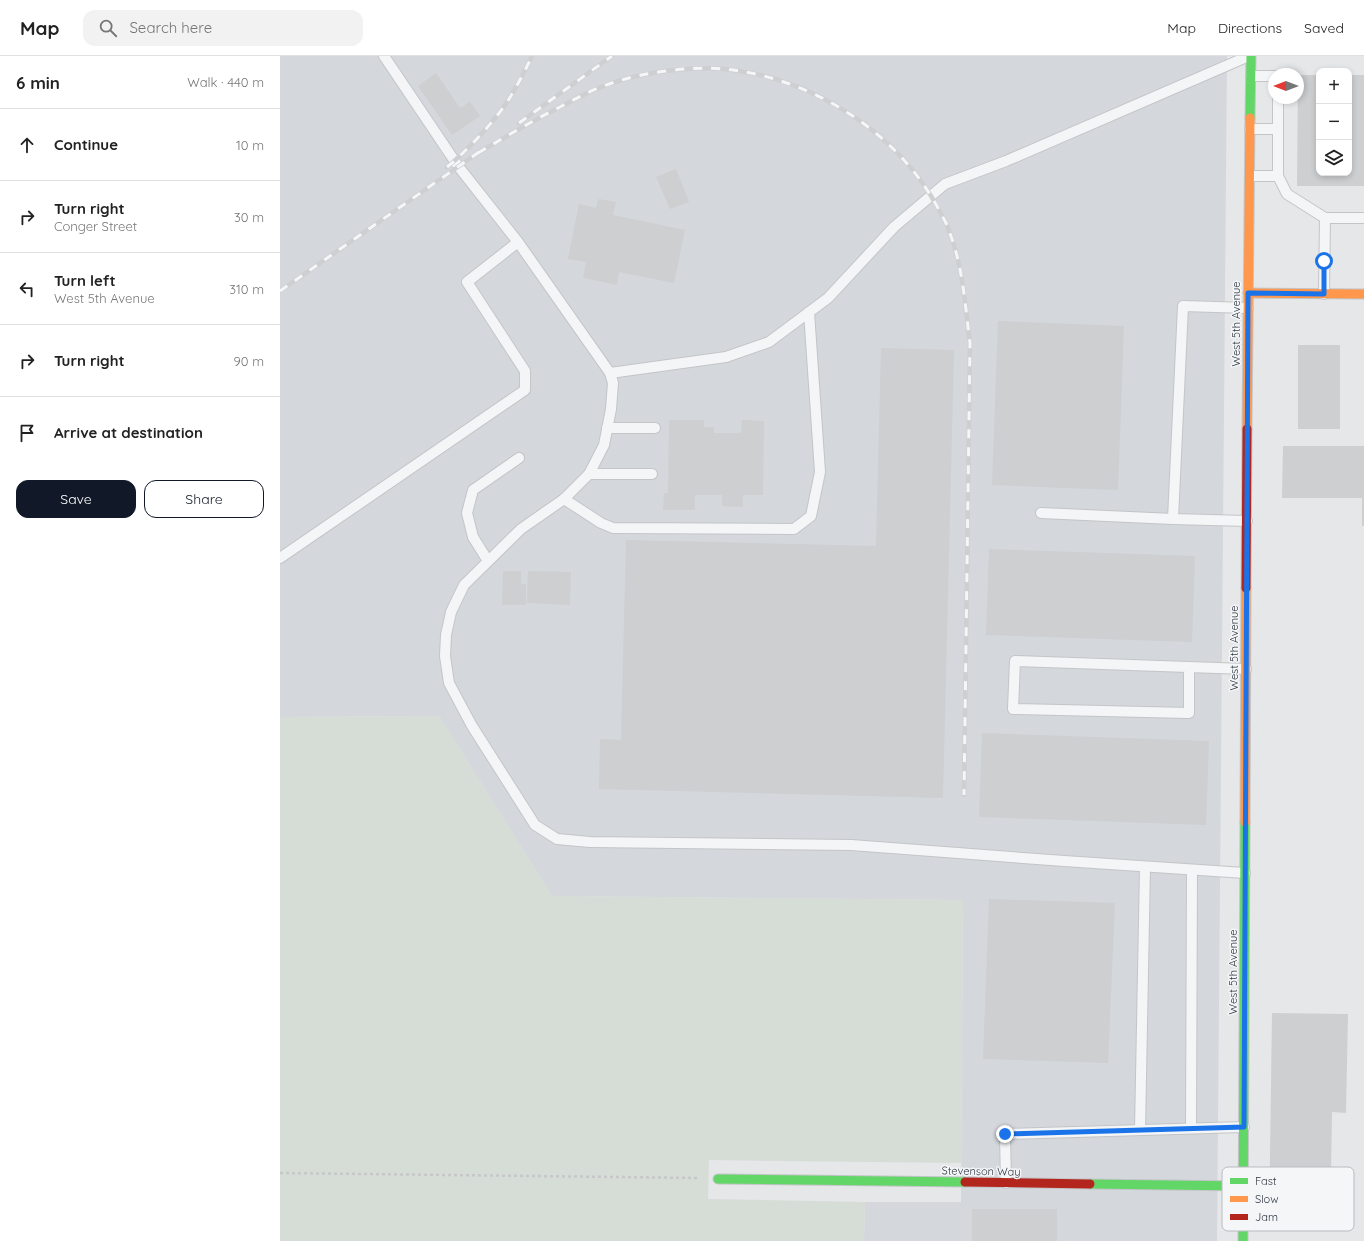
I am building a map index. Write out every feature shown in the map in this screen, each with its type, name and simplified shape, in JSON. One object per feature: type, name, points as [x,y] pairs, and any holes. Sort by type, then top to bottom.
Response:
[{"type":"street","name":"West 5th Avenue","points":[[1244,1167],[1250,56]]},
{"type":"street","points":[[1248,293],[1364,294]]},
{"type":"street","name":"Stevenson Way","points":[[718,1179],[1222,1186]]},
{"type":"street","name":"West 5th Avenue","points":[[1243,1231],[1243,1241]]},
{"type":"lane","points":[[384,56],[458,166],[518,242],[610,373],[613,383],[611,409],[604,445],[589,474],[564,499],[521,530],[488,561],[464,585],[450,612],[446,635],[445,656],[449,683],[472,726],[535,825],[557,839],[590,842],[851,845],[1245,873]]},
{"type":"lane","points":[[610,373],[726,357],[770,342],[828,298],[894,227],[945,184],[1006,161],[1250,56]]},
{"type":"lane","points":[[1251,76],[1268,76]]},
{"type":"lane","points":[[1278,104],[1278,176],[1287,194],[1324,218],[1364,218]]},
{"type":"lane","points":[[1250,128],[1278,129]]},
{"type":"lane","points":[[1250,176],[1278,176]]},
{"type":"lane","points":[[1324,218],[1324,294]]},
{"type":"lane","points":[[280,558],[525,390],[525,371],[468,282],[518,242]]},
{"type":"lane","points":[[1173,519],[1182,306],[1248,308]]},
{"type":"lane","points":[[564,499],[601,523],[614,528],[794,529],[811,516],[820,472],[809,312]]},
{"type":"lane","points":[[607,428],[655,428]]},
{"type":"lane","points":[[488,561],[473,537],[467,513],[473,490],[519,458]]},
{"type":"lane","points":[[589,474],[652,474]]},
{"type":"lane","points":[[1041,514],[1247,521]]},
{"type":"lane","points":[[1189,667],[1189,713],[1013,709],[1015,661],[1189,667],[1246,669]]},
{"type":"lane","points":[[1140,1130],[1145,867]]},
{"type":"lane","points":[[1191,1128],[1192,870]]},
{"type":"lane","points":[[1006,1183],[1005,1134],[1244,1127]]},
{"type":"path","points":[[280,1173],[718,1179]]},
{"type":"shaded area","points":[[280,56],[1227,56],[1217,1241],[864,1241],[865,1202],[961,1202],[963,900],[552,896],[439,716],[280,717]]},
{"type":"shaded area","points":[[439,716],[552,896],[963,900],[961,1163],[709,1160],[708,1199],[865,1202],[864,1241],[280,1241],[280,717]]},
{"type":"building","points":[[436,73],[460,108],[470,102],[480,116],[452,135],[418,86]]},
{"type":"building","points":[[1304,75],[1316,75],[1316,176],[1352,176],[1352,75],[1364,75],[1364,186],[1297,186],[1298,104],[1304,104]]},
{"type":"building","points":[[676,169],[689,202],[670,209],[656,177]]},
{"type":"building","points":[[598,199],[616,202],[613,215],[685,230],[674,283],[619,272],[617,285],[583,278],[586,262],[568,259],[579,204],[596,208]]},
{"type":"building","points":[[998,321],[1124,326],[1118,490],[992,485]]},
{"type":"building","points":[[1298,345],[1340,345],[1340,429],[1298,429]]},
{"type":"building","points":[[881,348],[954,350],[943,798],[599,789],[600,739],[621,740],[626,540],[876,546]]},
{"type":"building","points":[[669,420],[704,420],[704,427],[714,427],[714,433],[741,433],[742,420],[764,421],[763,495],[743,495],[743,507],[722,506],[722,495],[695,495],[695,510],[663,510],[664,493],[668,493]]},
{"type":"building","points":[[1283,446],[1364,446],[1364,526],[1362,526],[1362,498],[1282,498]]},
{"type":"building","points":[[989,549],[1195,556],[1192,642],[986,635]]},
{"type":"building","points":[[503,571],[521,571],[521,584],[526,584],[526,605],[502,605]]},
{"type":"building","points":[[528,571],[571,572],[570,605],[527,603]]},
{"type":"building","points":[[982,733],[1209,741],[1206,825],[979,817]]},
{"type":"building","points":[[989,899],[1115,903],[1108,1063],[983,1059]]},
{"type":"building","points":[[1272,1013],[1348,1014],[1346,1113],[1332,1112],[1331,1167],[1270,1167]]},
{"type":"building","points":[[972,1209],[1057,1209],[1057,1241],[972,1241]]},
{"type":"railway","points":[[447,167],[472,144],[503,108],[532,56]]},
{"type":"railway","points":[[519,123],[612,56]]},
{"type":"railway","points":[[478,153],[550,112],[598,88],[625,79],[653,73],[683,69],[712,68],[757,74],[789,84],[820,97],[849,114],[876,133],[900,156],[922,182],[939,210],[954,244],[963,286],[970,343],[964,795]]},
{"type":"railway","points":[[280,291],[482,150]]},
{"type":"traffic: fast","points":[[1250,118],[1251,56]]},
{"type":"traffic: fast","points":[[1243,1167],[1245,822]]},
{"type":"traffic: fast","points":[[718,1179],[965,1182]]},
{"type":"traffic: fast","points":[[1090,1184],[1222,1186]]},
{"type":"traffic: fast","points":[[1243,1231],[1243,1241]]},
{"type":"traffic: slow","points":[[1247,429],[1250,118]]},
{"type":"traffic: slow","points":[[1248,293],[1364,294]]},
{"type":"traffic: slow","points":[[1245,822],[1246,588]]},
{"type":"traffic: jam","points":[[1246,588],[1247,429]]},
{"type":"traffic: jam","points":[[965,1182],[1090,1184]]},
{"type":"route","points":[[1005,1134],[1244,1127],[1248,293],[1324,294],[1324,261]]}]
